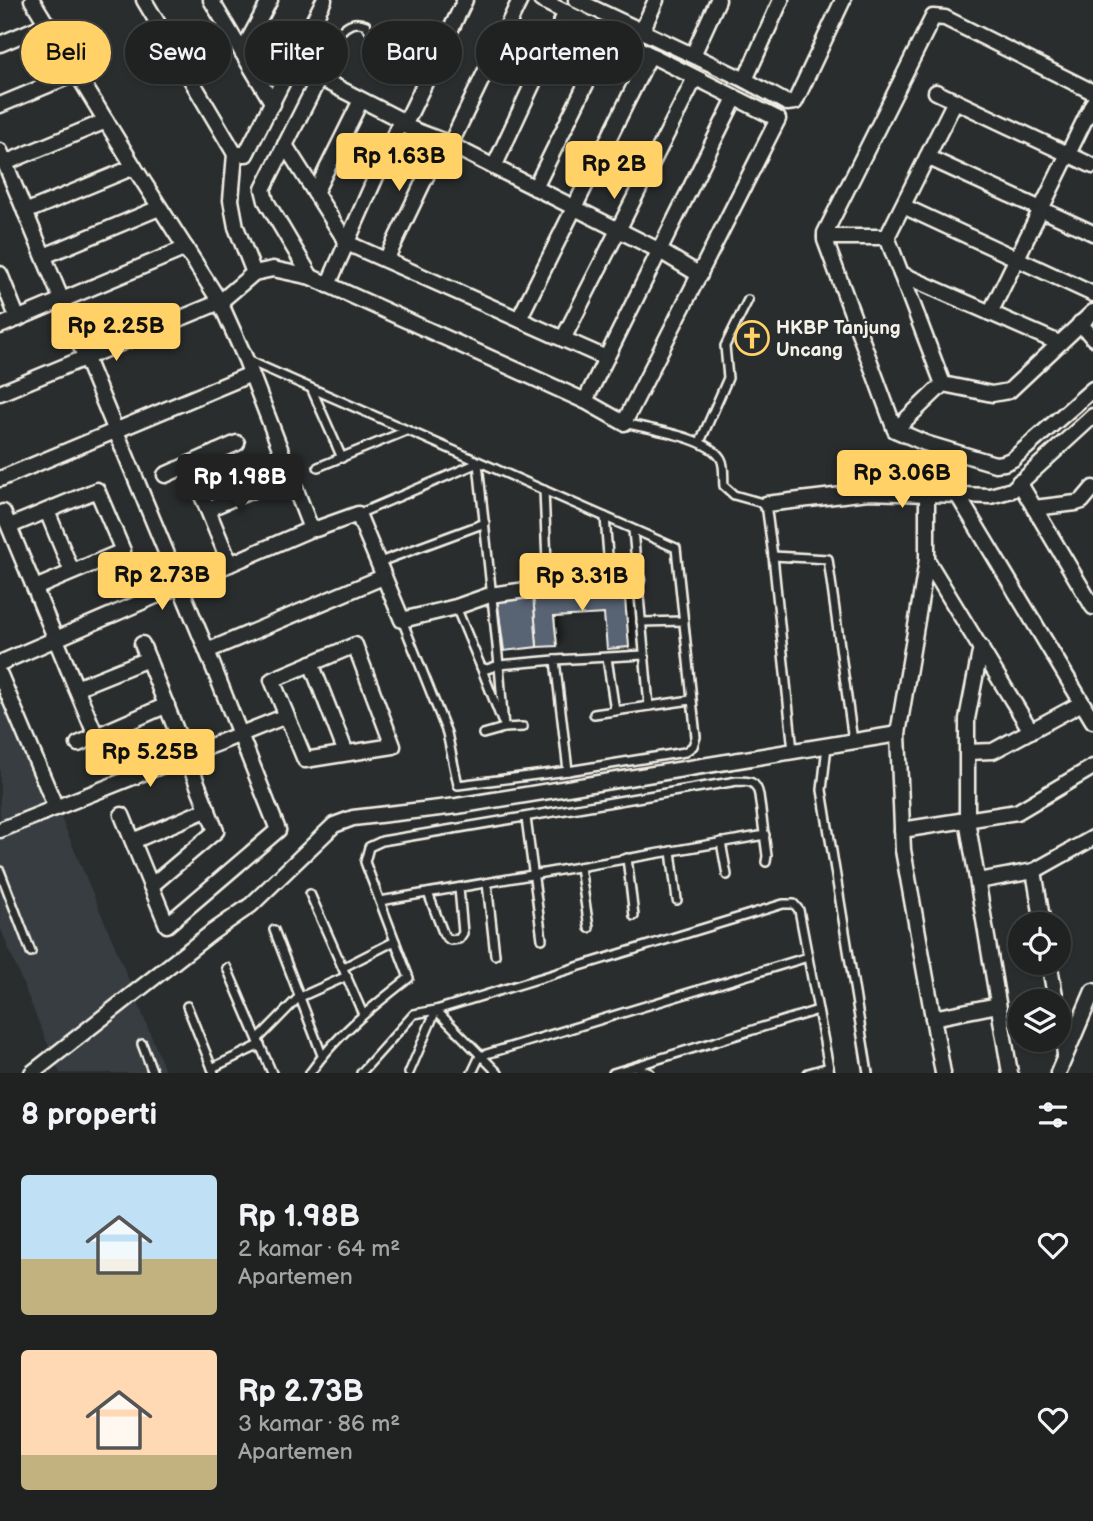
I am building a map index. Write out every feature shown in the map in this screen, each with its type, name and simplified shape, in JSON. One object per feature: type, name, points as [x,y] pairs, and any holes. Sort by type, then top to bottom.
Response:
[{"type":"street","points":[[32,0],[45,21]]},
{"type":"street","points":[[144,0],[235,154],[232,200],[236,227],[254,273]]},
{"type":"street","points":[[211,0],[273,104]]},
{"type":"street","points":[[242,52],[270,0]]},
{"type":"street","points":[[235,154],[246,154],[324,0]]},
{"type":"street","points":[[328,285],[403,123],[465,0]]},
{"type":"street","points":[[386,260],[520,0]]},
{"type":"street","points":[[541,0],[583,21]]},
{"type":"street","points":[[576,0],[594,4],[625,21]]},
{"type":"street","points":[[643,28],[656,0]]},
{"type":"street","points":[[692,55],[718,0]]},
{"type":"street","points":[[745,80],[780,0]]},
{"type":"street","points":[[643,30],[787,103],[795,102],[843,0]]},
{"type":"street","points":[[494,167],[566,12]]},
{"type":"street","points":[[1093,92],[946,18],[933,18],[825,237],[895,430],[925,443],[995,464],[1004,463],[1093,389]]},
{"type":"street","points":[[0,44],[21,35]]},
{"type":"street","points":[[0,393],[220,302],[254,273],[273,269],[312,277],[584,401],[624,423],[778,119],[643,52]]},
{"type":"street","points":[[519,319],[650,55]]},
{"type":"street","points":[[563,339],[695,78]]},
{"type":"street","points":[[0,105],[49,84]]},
{"type":"street","points":[[84,84],[220,302],[249,367],[311,529]]},
{"type":"street","points":[[312,277],[266,201],[263,189],[316,84]]},
{"type":"street","points":[[330,84],[660,251],[700,275]]},
{"type":"street","points":[[535,188],[586,84]]},
{"type":"street","points":[[936,92],[1093,166]]},
{"type":"street","points":[[584,401],[735,98]]},
{"type":"street","points":[[316,192],[360,100]]},
{"type":"street","points":[[943,384],[887,237],[955,101]]},
{"type":"street","points":[[990,313],[1093,103]]},
{"type":"street","points":[[106,121],[3,157],[278,830],[167,925],[122,815]]},
{"type":"street","points":[[285,145],[347,243],[606,358]]},
{"type":"street","points":[[927,157],[1093,233]]},
{"type":"street","points":[[25,212],[134,167]]},
{"type":"street","points":[[903,206],[1093,294]]},
{"type":"street","points":[[44,256],[159,208]]},
{"type":"street","points":[[825,237],[887,237]]},
{"type":"street","points":[[0,326],[186,248]]},
{"type":"street","points":[[0,274],[18,319]]},
{"type":"street","points":[[901,274],[1059,343]]},
{"type":"street","points":[[943,384],[992,394],[1009,391],[1093,312]]},
{"type":"street","points":[[1080,323],[1093,338]]},
{"type":"street","points":[[0,479],[116,430],[249,367]]},
{"type":"street","points":[[895,430],[943,384]]},
{"type":"street","points":[[766,503],[868,492],[990,496],[1012,490],[1093,416]]},
{"type":"street","points":[[165,475],[237,443]]},
{"type":"street","points":[[216,452],[234,498]]},
{"type":"street","points":[[189,464],[230,564]]},
{"type":"street","points":[[1019,482],[1093,607]]},
{"type":"street","points":[[208,509],[257,488]]},
{"type":"street","points":[[9,526],[97,490],[123,551],[35,588]]},
{"type":"street","points":[[927,494],[927,560],[898,734],[903,850],[943,1073]]},
{"type":"street","points":[[957,494],[1093,721]]},
{"type":"street","points":[[1034,508],[1076,503],[1091,495]]},
{"type":"street","points":[[47,511],[72,572]]},
{"type":"street","points":[[4,512],[96,736]]},
{"type":"street","points":[[0,663],[311,529],[358,514],[402,620],[491,595],[548,587],[637,580]]},
{"type":"street","points":[[927,560],[1031,731]]},
{"type":"street","points":[[207,651],[380,570]]},
{"type":"street","points":[[142,644],[216,831],[151,886]]},
{"type":"street","points":[[355,645],[393,746],[305,760],[286,716],[272,680],[355,645]]},
{"type":"street","points":[[981,648],[967,719],[967,820],[1010,1073]]},
{"type":"street","points":[[76,688],[148,659]]},
{"type":"street","points":[[311,663],[346,753]]},
{"type":"street","points":[[0,675],[56,808]]},
{"type":"street","points":[[967,752],[993,751],[1082,703]]},
{"type":"street","points":[[78,744],[167,705]]},
{"type":"street","points":[[0,831],[286,716]]},
{"type":"street","points":[[32,1073],[211,933],[251,905],[334,825],[352,818],[457,806],[898,734]]},
{"type":"street","points":[[902,830],[1017,811],[1093,767]]},
{"type":"street","points":[[133,841],[208,809]]},
{"type":"street","points":[[978,881],[1034,871],[1093,838]]},
{"type":"street","points":[[1034,871],[1041,912]]},
{"type":"street","points":[[1058,1073],[1093,991]]},
{"type":"street","points":[[933,1018],[999,1005]]},
{"type":"street","points":[[1065,1052],[1066,1056]]},
{"type":"lane","points":[[700,442],[728,378],[725,346],[748,300]]},
{"type":"lane","points":[[249,367],[312,389],[676,548],[696,737],[693,746],[685,752],[458,785],[447,733],[402,620]]},
{"type":"lane","points":[[312,389],[342,457]]},
{"type":"lane","points":[[624,423],[700,442],[723,462],[724,486],[734,495],[766,503],[774,556],[793,751]]},
{"type":"lane","points":[[318,467],[406,431]]},
{"type":"lane","points":[[358,514],[478,463]]},
{"type":"lane","points":[[478,463],[500,659],[504,729]]},
{"type":"lane","points":[[544,490],[548,587]]},
{"type":"lane","points":[[605,517],[610,581]]},
{"type":"lane","points":[[380,570],[485,523]]},
{"type":"lane","points":[[633,530],[649,706]]},
{"type":"lane","points":[[774,556],[828,559],[853,741]]},
{"type":"lane","points":[[456,607],[504,729]]},
{"type":"lane","points":[[641,622],[684,621]]},
{"type":"lane","points":[[481,667],[487,669],[499,665],[643,655]]},
{"type":"lane","points":[[607,658],[615,711]]},
{"type":"lane","points":[[555,660],[568,771]]},
{"type":"lane","points":[[594,715],[691,701]]},
{"type":"lane","points":[[483,734],[523,727]]},
{"type":"lane","points":[[827,746],[822,790],[868,1073]]},
{"type":"lane","points":[[310,1073],[322,1055],[363,1014],[409,978],[365,862],[369,847],[382,841],[737,782],[751,782],[757,786],[765,835],[766,862]]},
{"type":"lane","points":[[526,818],[542,939]]},
{"type":"lane","points":[[380,901],[765,835]]},
{"type":"lane","points":[[721,842],[727,875]]},
{"type":"lane","points":[[671,851],[677,900]]},
{"type":"lane","points":[[627,858],[634,916]]},
{"type":"lane","points":[[580,867],[589,928]]},
{"type":"lane","points":[[0,871],[32,952]]},
{"type":"lane","points":[[487,883],[495,955]]},
{"type":"lane","points":[[428,893],[444,935],[450,940],[459,939],[463,933],[459,888]]},
{"type":"lane","points":[[310,894],[363,1014]]},
{"type":"lane","points":[[361,1073],[414,1014],[436,1010],[783,904],[794,904],[799,910],[829,1070],[808,1073]]},
{"type":"lane","points":[[274,930],[322,1055]]},
{"type":"lane","points":[[344,967],[395,941]]},
{"type":"lane","points":[[472,1073],[480,1056],[808,957]]},
{"type":"lane","points":[[228,968],[272,1073]]},
{"type":"lane","points":[[187,1006],[213,1070],[259,1042],[298,998],[348,976]]},
{"type":"lane","points":[[436,1010],[498,1073]]},
{"type":"lane","points":[[409,1073],[436,1010]]},
{"type":"lane","points":[[613,1073],[818,1010]]},
{"type":"lane","points":[[142,1044],[153,1073]]},
{"type":"lane","points":[[634,1066],[650,1073]]},
{"type":"shaded area","points":[[0,673],[166,1073],[60,1073],[36,1016],[0,927]]},
{"type":"building","points":[[624,587],[629,647],[607,649],[604,614],[554,617],[557,646],[537,647],[533,594]]},
{"type":"building","points":[[533,594],[537,647],[504,651],[497,598]]},
{"type":"place","name":"HKBP Tanjung Uncang","points":[[752,338]]}]
